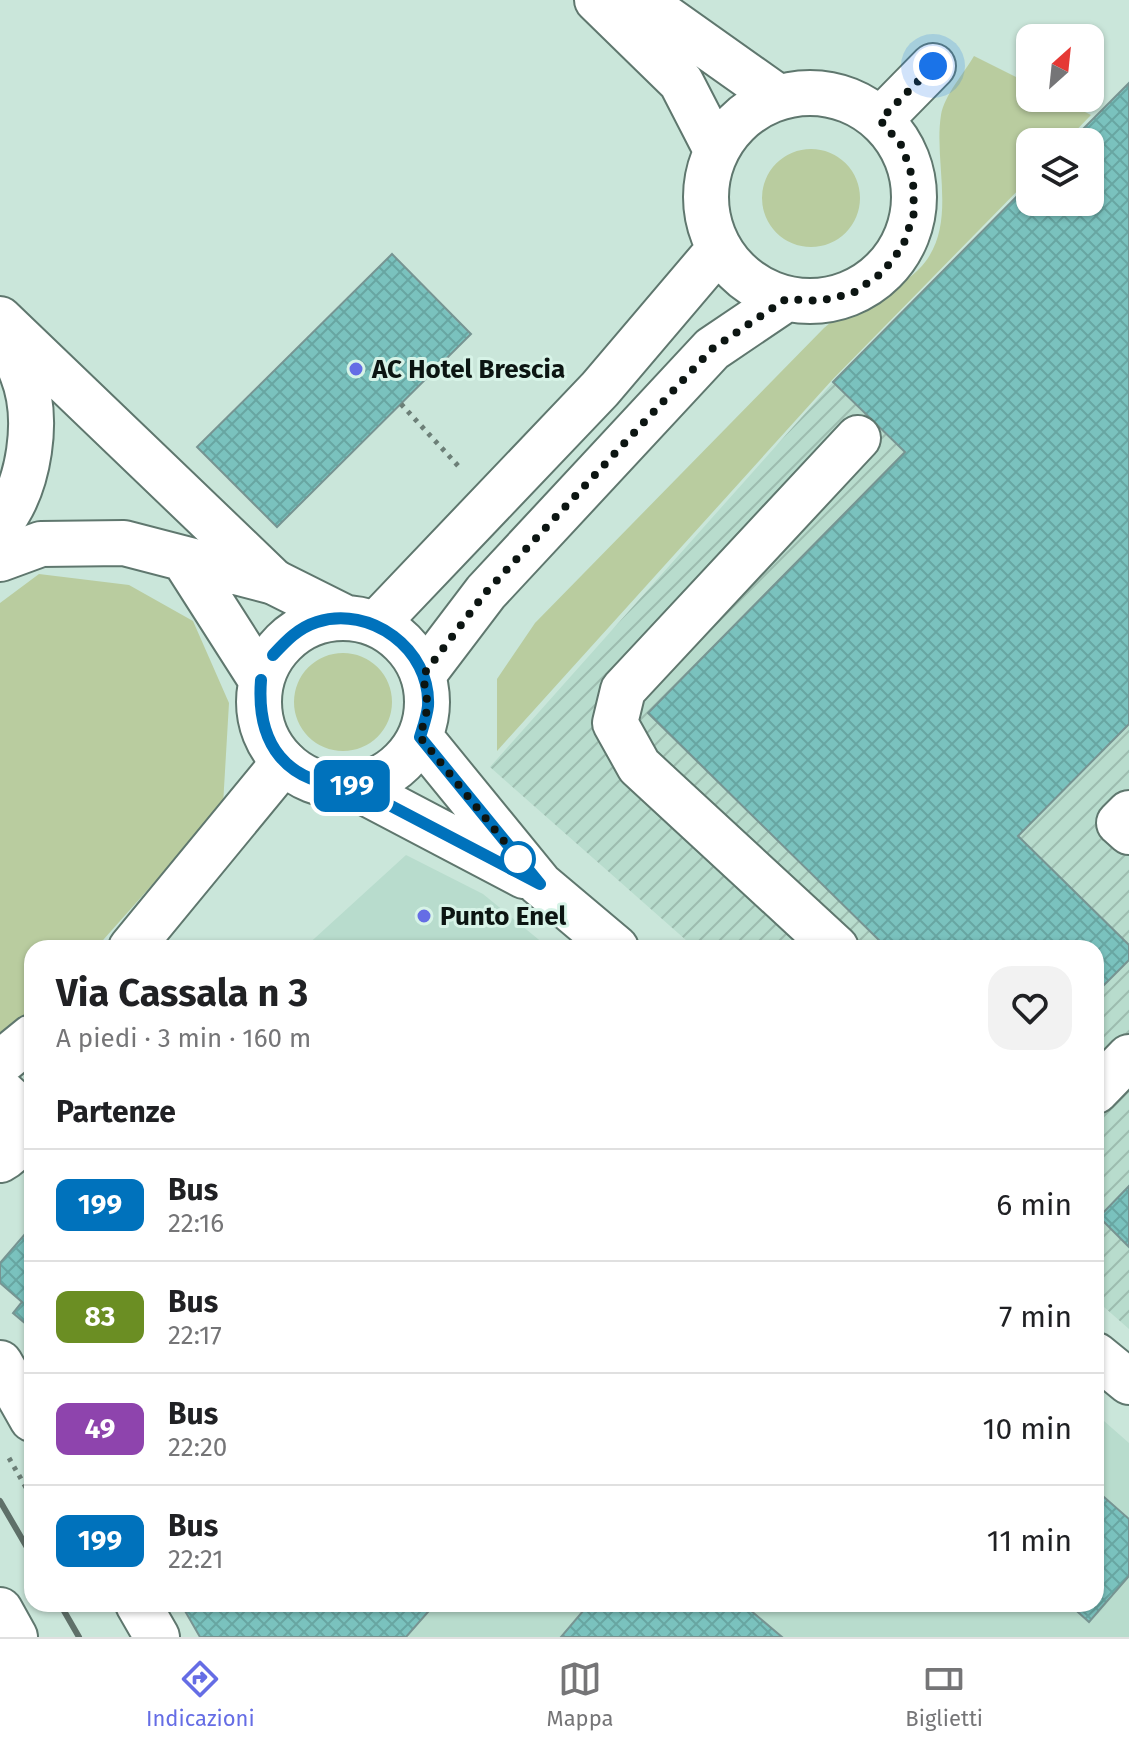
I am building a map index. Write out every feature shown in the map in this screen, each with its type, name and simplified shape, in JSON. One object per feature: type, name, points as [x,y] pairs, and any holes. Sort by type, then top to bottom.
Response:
[{"type":"street","points":[[597,0],[681,82],[716,150]]},
{"type":"street","points":[[641,0],[778,97]]},
{"type":"street","points":[[880,120],[933,66]]},
{"type":"street","points":[[805,92],[832,95],[858,104],[880,120],[902,146],[913,179],[914,213],[903,246],[882,273],[853,293],[820,301],[786,299],[747,281],[719,249],[707,217],[706,182],[716,150],[742,118],[778,97],[805,92]]},
{"type":"street","points":[[540,884],[353,786],[316,781],[284,762],[267,738],[259,709],[261,680],[273,655],[292,634],[317,622],[360,621],[600,389],[719,249]]},
{"type":"street","points":[[423,675],[486,592],[712,349],[786,299]]},
{"type":"street","points":[[0,319],[274,582]]},
{"type":"street","points":[[0,332],[23,374],[30,443],[23,476],[0,524]]},
{"type":"street","points":[[827,940],[639,766],[615,723],[623,690],[858,438]]},
{"type":"street","points":[[0,559],[41,544],[83,541],[124,543],[274,582],[405,645],[423,675],[428,706],[420,737],[404,761],[381,777],[353,786]]},
{"type":"street","points":[[185,561],[261,680]]},
{"type":"street","points":[[420,737],[540,884],[606,940]]},
{"type":"street","points":[[138,940],[284,762]]},
{"type":"street","points":[[1129,813],[1119,823],[1129,832]]},
{"type":"street","points":[[0,1063],[24,1044]]},
{"type":"street","points":[[1104,1083],[1129,1057]]},
{"type":"street","points":[[1104,1362],[1129,1382]]},
{"type":"street","points":[[0,1363],[24,1405]]},
{"type":"street","points":[[0,1610],[15,1637]]},
{"type":"street","points":[[143,1612],[157,1637]]},
{"type":"path","points":[[401,404],[465,474]]},
{"type":"path","points":[[6,1454],[24,1484]]},
{"type":"shaded area","points":[[974,56],[1016,77],[1016,112],[1085,112],[1091,115],[1078,128],[1016,128],[1016,192],[833,379],[497,751],[497,679],[535,623],[824,328],[907,279],[931,254],[942,216],[939,134],[941,115],[950,92]]},
{"type":"shaded area","points":[[1129,83],[1129,1329],[1104,1307],[1104,940],[686,940],[490,767],[833,382],[1016,197],[1016,216],[1104,216],[1104,128],[1084,128],[1100,112],[1104,112],[1104,108]]},
{"type":"shaded area","points":[[811,149],[830,153],[845,164],[856,179],[860,198],[856,217],[845,232],[830,243],[811,247],[792,243],[777,232],[766,217],[762,198],[766,179],[777,164],[792,153]]},
{"type":"shaded area","points":[[39,574],[129,585],[193,621],[229,703],[223,805],[103,940],[24,940],[24,1023],[0,1042],[0,603]]},
{"type":"shaded area","points":[[343,653],[362,657],[377,668],[388,683],[392,702],[388,721],[377,736],[362,747],[343,751],[324,747],[309,736],[298,721],[294,702],[298,683],[309,668],[324,657]]},
{"type":"shaded area","name":"Punto Enel","points":[[406,855],[483,894],[539,940],[313,940]]},
{"type":"shaded area","points":[[1104,1421],[1129,1443],[1129,1637],[200,1637],[186,1612],[1104,1612]]},
{"type":"building","points":[[1129,83],[1129,724],[1018,836],[1129,945],[1129,960],[1104,985],[1104,940],[879,940],[648,713],[905,452],[833,382],[1016,197],[1016,216],[1104,216],[1104,128],[1084,128],[1100,112],[1104,112],[1104,108]]},
{"type":"building","name":"AC Hotel Brescia","points":[[392,254],[471,334],[277,527],[197,447]]},
{"type":"building","points":[[1129,1186],[1129,1247],[1104,1222],[1104,1212]]},
{"type":"building","points":[[24,1235],[24,1322],[13,1313],[22,1302],[0,1283],[0,1263]]},
{"type":"building","points":[[1104,1497],[1129,1519],[1129,1576],[1104,1605]]},
{"type":"building","points":[[186,1612],[428,1612],[406,1637],[200,1637]]},
{"type":"building","points":[[582,1612],[752,1612],[782,1637],[561,1637]]},
{"type":"building","points":[[1078,1612],[1098,1612],[1089,1622]]},
{"type":"railway","points":[[0,1501],[24,1542]]},
{"type":"railway","points":[[65,1612],[79,1637]]},
{"type":"bus line","name":"199","points":[[261,680],[259,709],[267,738],[284,762],[298,773],[334,786],[353,786],[458,844],[540,884],[480,815],[420,737],[428,706],[423,675],[405,645],[376,624],[344,617],[317,622],[292,634],[273,655]]},
{"type":"place","name":"AC Hotel Brescia","points":[[356,369]]},
{"type":"place","name":"Punto Enel","points":[[424,916]]},
{"type":"route","points":[[518,859],[520,861],[420,737],[428,706],[423,675],[486,592],[712,349],[786,299],[820,301],[853,293],[882,273],[903,246],[914,213],[913,179],[902,146],[880,120],[933,66]]}]
